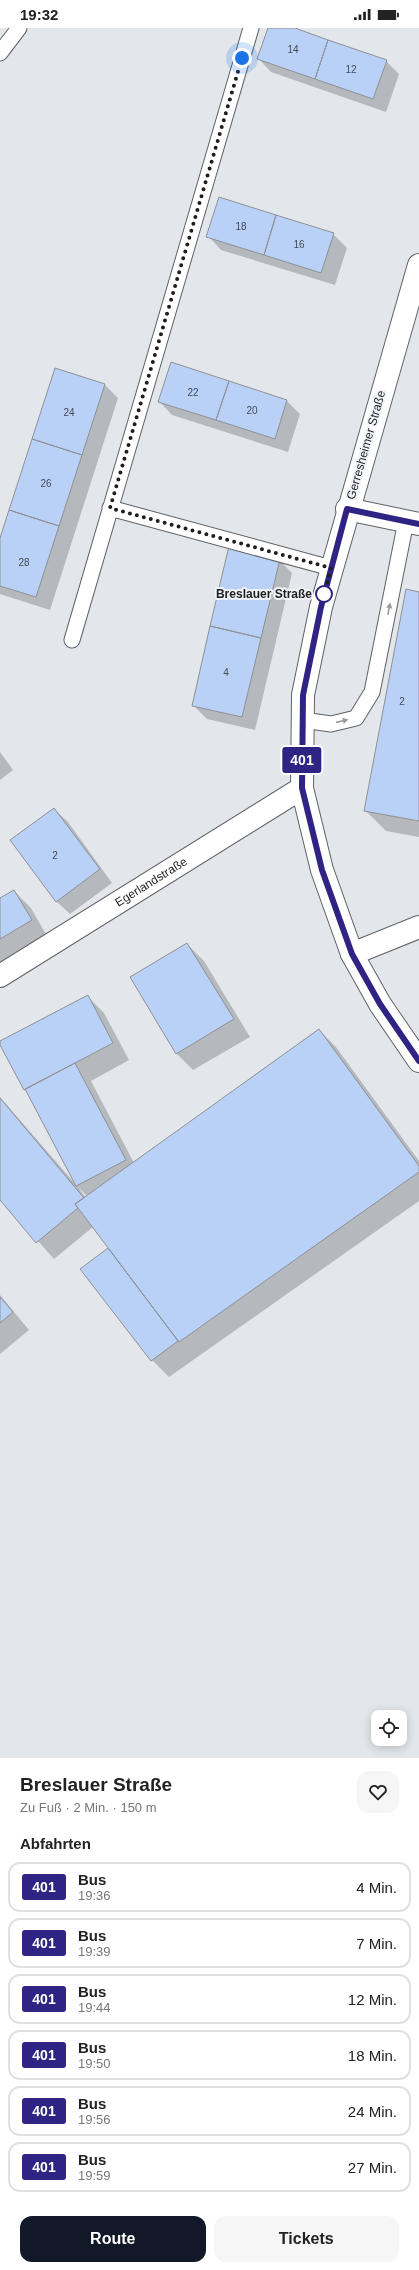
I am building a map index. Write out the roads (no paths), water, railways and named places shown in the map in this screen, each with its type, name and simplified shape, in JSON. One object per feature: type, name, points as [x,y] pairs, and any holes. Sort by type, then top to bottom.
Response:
[{"type":"street","name":"Gerresheimer Straße","points":[[419,265],[347,509],[321,607],[303,695],[302,788],[322,870],[352,954],[380,1004],[419,1061]]},
{"type":"street","points":[[347,509],[413,523]]},
{"type":"street","name":"Egerlandstraße","points":[[0,976],[302,788]]},
{"type":"street","points":[[352,954],[419,927]]},
{"type":"lane","points":[[0,53],[19,28]]},
{"type":"lane","points":[[72,640],[251,28]]},
{"type":"lane","points":[[110,508],[331,568]]},
{"type":"lane","points":[[303,720],[331,724],[356,718],[372,692],[413,523]]},
{"type":"place","name":"Breslauer Straße","points":[[324,594]]}]
